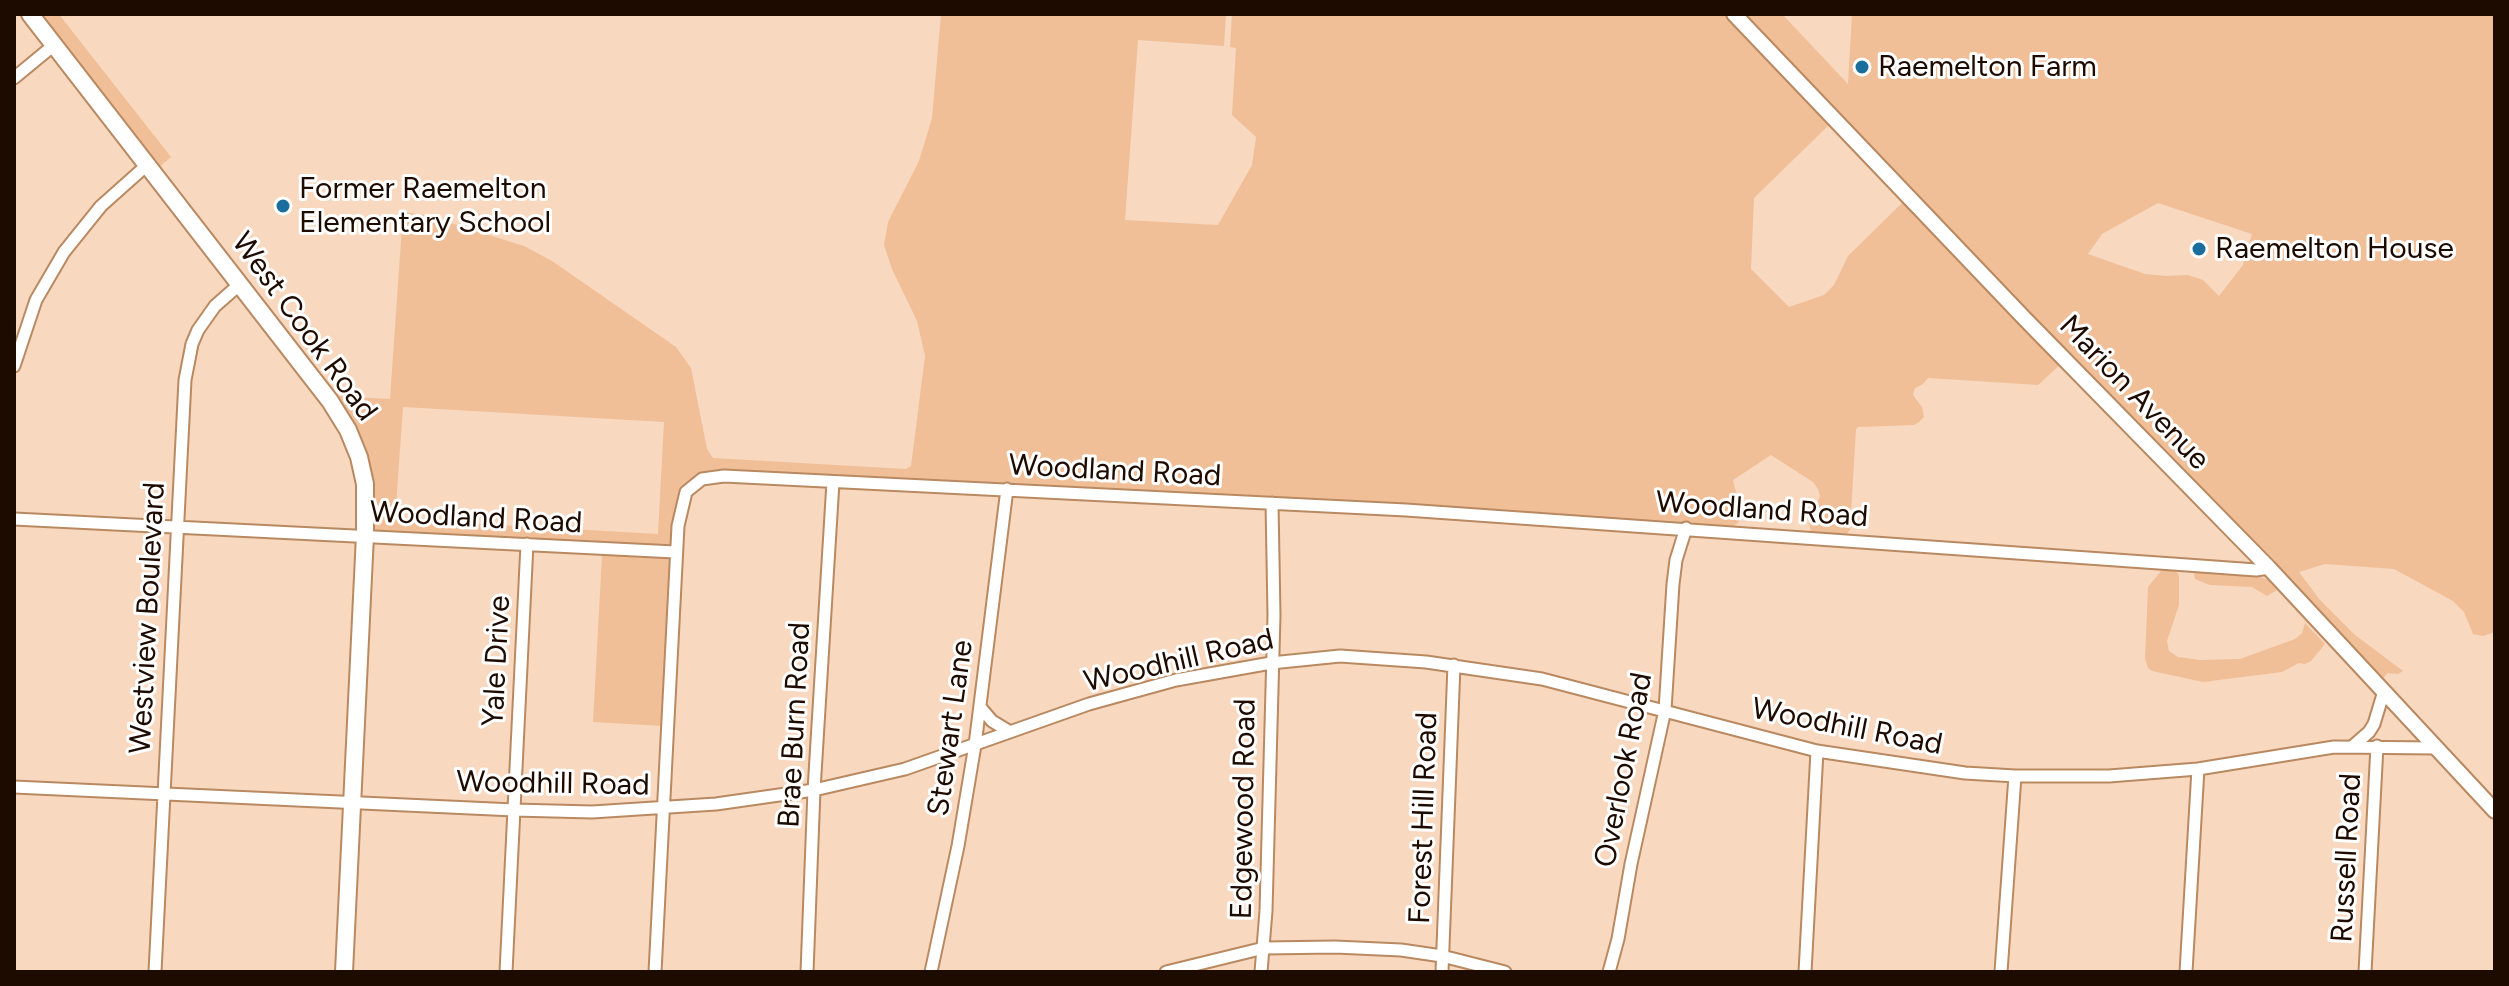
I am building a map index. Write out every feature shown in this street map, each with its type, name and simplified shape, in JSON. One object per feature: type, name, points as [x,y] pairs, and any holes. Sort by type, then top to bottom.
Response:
[{"type":"main road","name":"West Cook Road","points":[[30,14],[330,401],[348,430],[359,457],[365,484],[365,535],[344,972]]},
{"type":"street","name":"Marion Avenue","points":[[1734,14],[2033,328],[2269,568],[2495,811]]},
{"type":"street","points":[[14,78],[54,45]]},
{"type":"street","points":[[14,366],[36,300],[64,252],[101,206],[147,165]]},
{"type":"street","name":"Westview Boulevard","points":[[155,972],[185,380],[192,344],[206,317],[240,284]]},
{"type":"street","name":"Woodland Road","points":[[14,519],[675,552],[682,501],[690,487],[702,479],[724,476],[1272,503],[1686,528],[2256,570],[2269,568]]},
{"type":"street","name":"Brae Burn Road","points":[[807,972],[814,790],[833,482]]},
{"type":"street","name":"Stewart Lane","points":[[931,972],[958,846],[975,745],[1007,489]]},
{"type":"street","name":"Edgewood Road","points":[[1261,972],[1266,911],[1274,615],[1272,503]]},
{"type":"street","name":"Overlook Road","points":[[1609,972],[1665,710],[1673,584],[1676,560],[1686,528]]},
{"type":"street","name":"Yale Drive","points":[[506,972],[527,544]]},
{"type":"street","points":[[655,972],[675,552]]},
{"type":"street","name":"Woodhill Road","points":[[14,787],[514,810],[592,812],[664,809],[814,790],[905,769],[1127,693],[1176,680],[1271,663],[1355,656],[1454,665],[1564,684],[1817,751],[1911,766],[2015,776],[2109,776],[2198,769],[2316,749],[2353,746],[2437,748]]},
{"type":"street","name":"Forest Hill Road","points":[[1442,972],[1454,665]]},
{"type":"street","points":[[2353,746],[2374,724],[2384,691]]},
{"type":"street","points":[[980,707],[992,721],[1010,732]]},
{"type":"street","name":"Russell Road","points":[[2365,972],[2377,746]]},
{"type":"street","points":[[1805,972],[1817,751]]},
{"type":"street","points":[[2186,972],[2198,769]]},
{"type":"street","points":[[2001,972],[2015,776]]},
{"type":"street","points":[[1166,972],[1264,948],[1362,947],[1442,956],[1505,972]]},
{"type":"shaded area","points":[[39,14],[63,14],[61,17],[171,157],[158,168]]},
{"type":"shaded area","points":[[941,14],[1226,14],[1224,46],[1138,40],[1125,220],[1218,225],[1252,165],[1256,137],[1232,115],[1236,48],[1230,47],[1232,14],[1728,14],[1831,123],[1754,198],[1751,269],[1789,307],[1824,295],[1834,285],[1848,256],[1905,200],[2062,363],[2038,385],[1928,378],[1915,388],[1913,395],[1922,407],[1924,417],[1919,422],[1914,425],[1858,427],[1850,530],[1846,535],[1811,532],[1809,523],[1820,496],[1818,489],[1813,482],[1771,455],[1733,480],[1742,516],[1733,526],[1407,504],[1006,483],[716,472],[698,475],[686,484],[677,503],[672,547],[370,530],[371,510],[334,396],[390,399],[403,212],[425,215],[524,246],[552,261],[676,347],[691,368],[707,449],[713,458],[906,469],[911,466],[925,356],[917,321],[884,245],[888,222],[919,161],[932,118]],"holes":[[[403,407],[664,422],[658,534],[395,519]]]},
{"type":"shaded area","points":[[1740,14],[1782,14],[1848,84],[1852,14],[2495,14],[2495,632],[2483,636],[2473,634],[2464,612],[2453,601],[2394,569],[2325,564],[2299,572],[2320,600],[2355,635],[2403,671],[2388,673],[2382,679]],"holes":[[[2158,203],[2252,234],[2243,265],[2219,296],[2203,280],[2188,275],[2145,274],[2088,254],[2102,234]]]},
{"type":"shaded area","points":[[602,555],[671,558],[663,726],[593,722]]},
{"type":"shaded area","points":[[2164,570],[2176,571],[2179,576],[2179,605],[2167,641],[2169,651],[2178,657],[2240,659],[2295,639],[2302,633],[2305,623],[2325,644],[2311,661],[2282,672],[2203,682],[2152,671],[2145,659],[2148,587]]},
{"type":"shaded area","points":[[2198,571],[2260,577],[2269,580],[2277,590],[2267,596],[2252,587],[2210,585],[2195,579],[2194,574]]},
{"type":"place","name":"Raemelton Farm","points":[[1862,67]]},
{"type":"place","name":"Former Raemelton Elementary School","points":[[283,206]]},
{"type":"place","name":"Raemelton House","points":[[2199,249]]}]
